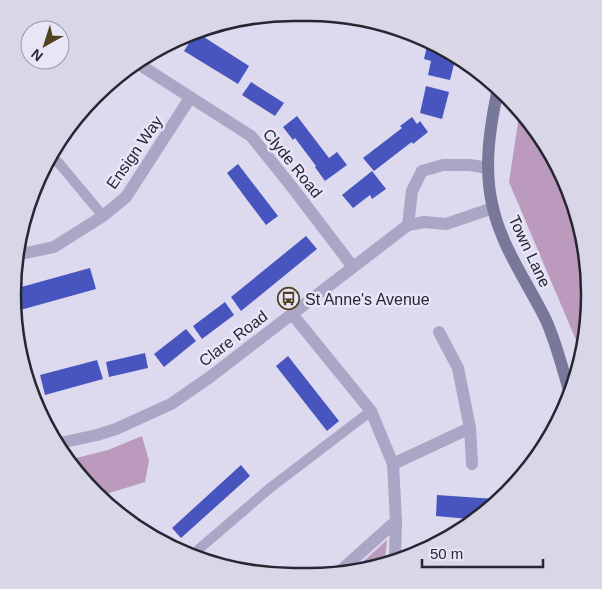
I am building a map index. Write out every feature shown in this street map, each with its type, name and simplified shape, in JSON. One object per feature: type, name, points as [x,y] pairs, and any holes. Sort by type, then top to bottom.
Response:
[{"type":"main road","name":"Town Lane","points":[[496,97],[489,131],[488,168],[493,208],[506,244],[546,320],[566,381]]},
{"type":"street","name":"Clyde Road","points":[[143,67],[251,136],[353,267]]},
{"type":"street","name":"Ensign Way","points":[[25,252],[54,247],[103,216],[126,197],[190,98]]},
{"type":"street","points":[[488,168],[443,165],[422,171],[412,191],[408,225],[424,222],[446,224],[493,208]]},
{"type":"street","name":"Clare Road","points":[[65,442],[97,436],[171,404],[210,377],[408,225]]},
{"type":"street","points":[[292,314],[371,411],[393,464],[396,521],[395,553]]},
{"type":"street","points":[[439,332],[458,368],[470,428],[472,464]]},
{"type":"street","points":[[393,464],[470,428]]},
{"type":"street","points":[[347,564],[396,521]]},
{"type":"lane","points":[[56,162],[103,216]]},
{"type":"lane","points":[[198,550],[270,488],[371,411]]},
{"type":"shaded area","points":[[518,121],[535,143],[553,174],[571,224],[578,259],[581,294],[576,341],[509,182]]},
{"type":"shaded area","points":[[142,436],[149,461],[145,482],[107,494],[76,458],[108,450]]},
{"type":"shaded area","points":[[387,540],[385,556],[363,561]]},
{"type":"building","points":[[204,37],[249,66],[238,84],[184,51],[190,42]]},
{"type":"building","points":[[426,48],[454,64],[450,80],[428,75],[431,61],[424,59]]},
{"type":"building","points":[[251,82],[284,103],[275,116],[242,95]]},
{"type":"building","points":[[426,86],[449,92],[442,119],[420,113]]},
{"type":"building","points":[[297,116],[329,158],[337,152],[347,165],[325,181],[295,138],[293,140],[283,127]]},
{"type":"building","points":[[412,117],[417,124],[420,121],[428,132],[374,171],[363,158],[402,128],[400,126]]},
{"type":"building","points":[[238,164],[278,216],[266,225],[227,173]]},
{"type":"building","points":[[372,171],[386,189],[372,199],[370,195],[353,208],[342,195]]},
{"type":"building","points":[[306,236],[317,249],[241,311],[231,297]]},
{"type":"building","points":[[90,268],[96,289],[22,310],[21,287]]},
{"type":"building","points":[[225,302],[234,315],[202,339],[193,326]]},
{"type":"building","points":[[186,329],[196,341],[164,367],[154,354]]},
{"type":"building","points":[[145,353],[148,368],[109,377],[106,362]]},
{"type":"building","points":[[288,356],[339,421],[327,431],[276,366]]},
{"type":"building","points":[[97,360],[103,379],[45,395],[40,375]]},
{"type":"building","points":[[241,465],[250,476],[181,538],[172,528]]},
{"type":"building","points":[[437,495],[489,499],[464,519],[436,516]]},
{"type":"place","name":"St Anne's Avenue","points":[[289,299]]}]
